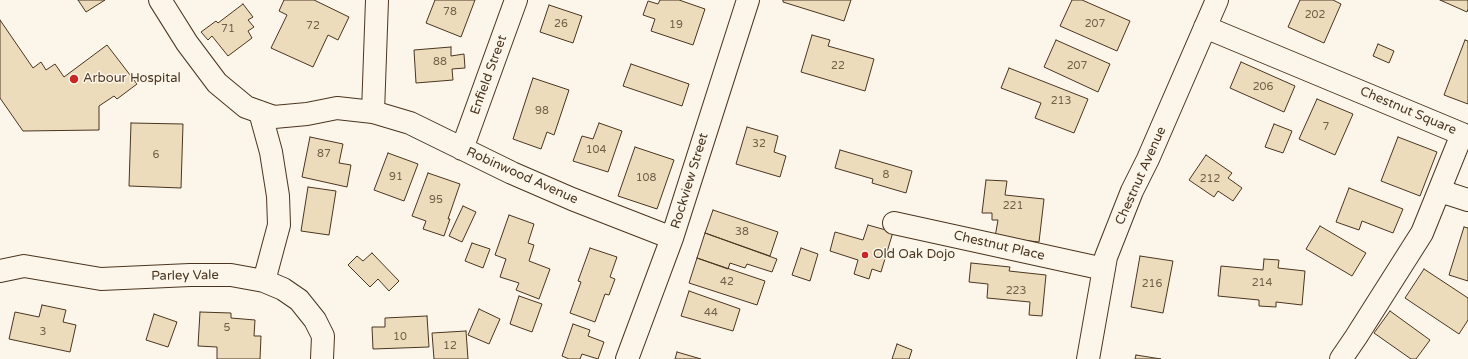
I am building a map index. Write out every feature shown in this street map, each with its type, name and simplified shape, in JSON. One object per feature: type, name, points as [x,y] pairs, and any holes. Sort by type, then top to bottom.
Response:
[{"type":"street","name":"Robinwood Avenue","points":[[160,0],[187,43],[217,83],[246,107],[274,117],[307,114],[337,108],[373,112],[410,123],[462,149],[572,199],[672,238]]},
{"type":"street","points":[[373,112],[377,0]]},
{"type":"street","name":"Enfield Street","points":[[462,149],[516,0]]},
{"type":"street","name":"Rockview Street","points":[[627,359],[672,238],[748,0]]},
{"type":"street","name":"Chestnut Avenue","points":[[1088,359],[1106,257],[1132,191],[1148,159],[1217,0]]},
{"type":"street","name":"Chestnut Square","points":[[1205,27],[1462,134],[1422,233],[1341,359]]},
{"type":"street","points":[[260,112],[271,152],[278,196],[279,225],[264,281]]},
{"type":"street","points":[[1440,191],[1468,200]]},
{"type":"street","name":"Chestnut Place","points":[[894,223],[1104,269]]},
{"type":"street","name":"Parley Vale","points":[[0,271],[24,266],[101,279],[190,275],[231,276],[264,281],[283,289],[299,300],[315,320],[323,336],[322,359]]},
{"type":"building","points":[[78,0],[105,0],[86,12]]},
{"type":"building","points":[[284,0],[314,0],[349,17],[338,40],[328,35],[313,67],[271,48],[287,15],[279,11]]},
{"type":"building","points":[[435,0],[475,0],[461,37],[426,23]]},
{"type":"building","points":[[660,0],[679,0],[705,9],[693,45],[651,31],[655,19],[643,15],[648,1],[658,4]]},
{"type":"building","points":[[783,0],[851,0],[844,21],[783,2]]},
{"type":"building","points":[[1072,0],[1082,0],[1130,21],[1117,51],[1060,26]]},
{"type":"building","points":[[1300,0],[1333,0],[1341,4],[1324,43],[1288,27]]},
{"type":"building","points":[[1440,0],[1468,0],[1467,12]]},
{"type":"building","points":[[243,4],[253,17],[248,20],[254,27],[248,31],[252,38],[228,56],[212,36],[208,40],[201,32],[216,21],[218,23]]},
{"type":"building","points":[[549,5],[582,16],[573,43],[540,32]]},
{"type":"building","points":[[0,20],[33,68],[41,62],[46,70],[55,64],[64,77],[107,45],[137,84],[117,99],[114,96],[99,106],[99,130],[23,131],[0,98]]},
{"type":"building","points":[[812,35],[830,40],[828,46],[874,59],[865,91],[801,72]]},
{"type":"building","points":[[1056,40],[1110,64],[1098,92],[1044,67]]},
{"type":"building","points":[[1465,40],[1468,41],[1468,104],[1444,95]]},
{"type":"building","points":[[1378,44],[1394,51],[1389,63],[1373,56]]},
{"type":"building","points":[[451,47],[451,56],[464,54],[465,68],[452,69],[453,80],[416,83],[414,50]]},
{"type":"building","points":[[1241,62],[1295,86],[1284,112],[1230,88]]},
{"type":"building","points":[[631,64],[689,84],[682,106],[623,86]]},
{"type":"building","points":[[1009,68],[1088,99],[1074,133],[1035,118],[1041,103],[1001,88]]},
{"type":"building","points":[[533,78],[569,90],[554,135],[547,132],[541,149],[513,139]]},
{"type":"building","points":[[1317,99],[1353,114],[1335,155],[1299,139]]},
{"type":"building","points":[[131,123],[183,124],[181,188],[129,186]]},
{"type":"building","points":[[599,123],[622,131],[608,172],[573,161],[582,136],[593,139]]},
{"type":"building","points":[[1274,124],[1292,131],[1283,153],[1265,147]]},
{"type":"building","points":[[747,127],[778,136],[774,152],[786,156],[780,177],[736,164]]},
{"type":"building","points":[[310,137],[343,144],[339,163],[351,165],[347,187],[302,177]]},
{"type":"building","points":[[1398,137],[1437,152],[1420,196],[1381,181]]},
{"type":"building","points":[[635,147],[674,160],[657,209],[618,196]]},
{"type":"building","points":[[840,150],[912,171],[906,193],[872,183],[873,179],[835,168]]},
{"type":"building","points":[[388,153],[418,164],[404,201],[374,190]]},
{"type":"building","points":[[1206,155],[1232,173],[1228,178],[1242,188],[1233,201],[1218,191],[1214,197],[1189,180]]},
{"type":"building","points":[[428,173],[460,184],[444,236],[423,229],[426,221],[412,216]]},
{"type":"building","points":[[986,180],[1007,181],[1005,195],[1044,199],[1039,242],[995,237],[998,220],[992,220],[992,213],[982,213]]},
{"type":"building","points":[[308,187],[336,191],[329,235],[301,231]]},
{"type":"building","points":[[1349,188],[1403,209],[1393,233],[1362,221],[1359,230],[1336,222]]},
{"type":"building","points":[[463,206],[476,212],[462,242],[449,236]]},
{"type":"building","points":[[713,210],[778,232],[770,256],[705,233]]},
{"type":"building","points":[[509,215],[534,224],[528,243],[534,245],[529,261],[550,269],[539,299],[516,290],[519,283],[500,277],[506,259],[495,255]]},
{"type":"building","name":"Old Oak Dojo","points":[[868,225],[893,232],[881,272],[872,269],[869,279],[854,274],[858,260],[830,251],[835,232],[863,240]]},
{"type":"building","points":[[1320,226],[1366,253],[1352,276],[1306,249]]},
{"type":"building","points":[[1464,227],[1468,228],[1468,281],[1449,275]]},
{"type":"building","points":[[705,233],[777,259],[772,272],[747,264],[745,268],[730,263],[728,269],[697,258]]},
{"type":"building","points":[[472,243],[490,249],[483,268],[465,261]]},
{"type":"building","points":[[590,248],[617,257],[610,277],[615,279],[609,295],[605,294],[595,322],[570,313],[581,282],[578,281]]},
{"type":"building","points":[[801,248],[818,254],[810,281],[792,275]]},
{"type":"building","points":[[372,253],[399,281],[389,291],[378,279],[370,287],[348,265],[357,256],[363,261]]},
{"type":"building","points":[[1140,256],[1173,261],[1163,313],[1131,307]]},
{"type":"building","points":[[697,258],[765,281],[757,305],[689,283]]},
{"type":"building","points":[[1264,259],[1279,260],[1278,268],[1305,271],[1302,305],[1276,302],[1276,307],[1259,306],[1259,300],[1218,296],[1221,266],[1263,270]]},
{"type":"building","points":[[971,263],[1010,267],[1009,271],[1046,275],[1042,316],[1029,315],[1030,302],[987,298],[988,284],[969,282]]},
{"type":"building","points":[[1424,269],[1468,298],[1468,320],[1459,334],[1405,298]]},
{"type":"building","points":[[689,291],[740,309],[733,331],[681,316]]},
{"type":"building","points":[[519,296],[542,304],[532,332],[510,324]]},
{"type":"building","points":[[42,305],[66,310],[63,322],[76,325],[70,352],[9,339],[15,312],[39,317]]},
{"type":"building","points":[[479,309],[500,319],[489,344],[468,335]]},
{"type":"building","points":[[1390,311],[1430,340],[1416,359],[1411,359],[1374,333]]},
{"type":"building","points":[[200,312],[231,313],[231,318],[255,320],[254,336],[261,336],[260,359],[217,359],[217,347],[198,346]]},
{"type":"building","points":[[154,314],[177,322],[168,347],[146,340]]},
{"type":"building","points":[[427,316],[429,347],[373,349],[372,327],[385,327],[385,318]]},
{"type":"building","points":[[573,324],[590,330],[588,336],[604,342],[598,359],[582,354],[580,359],[569,359],[562,356]]},
{"type":"building","points":[[466,331],[468,359],[434,359],[432,333]]},
{"type":"building","points":[[897,344],[912,350],[909,359],[892,359]]},
{"type":"building","points":[[677,352],[701,359],[675,359]]},
{"type":"building","points":[[1136,355],[1161,359],[1135,359]]},
{"type":"place","name":"Arbour Hospital","points":[[74,79]]},
{"type":"place","name":"Old Oak Dojo","points":[[865,255]]}]
